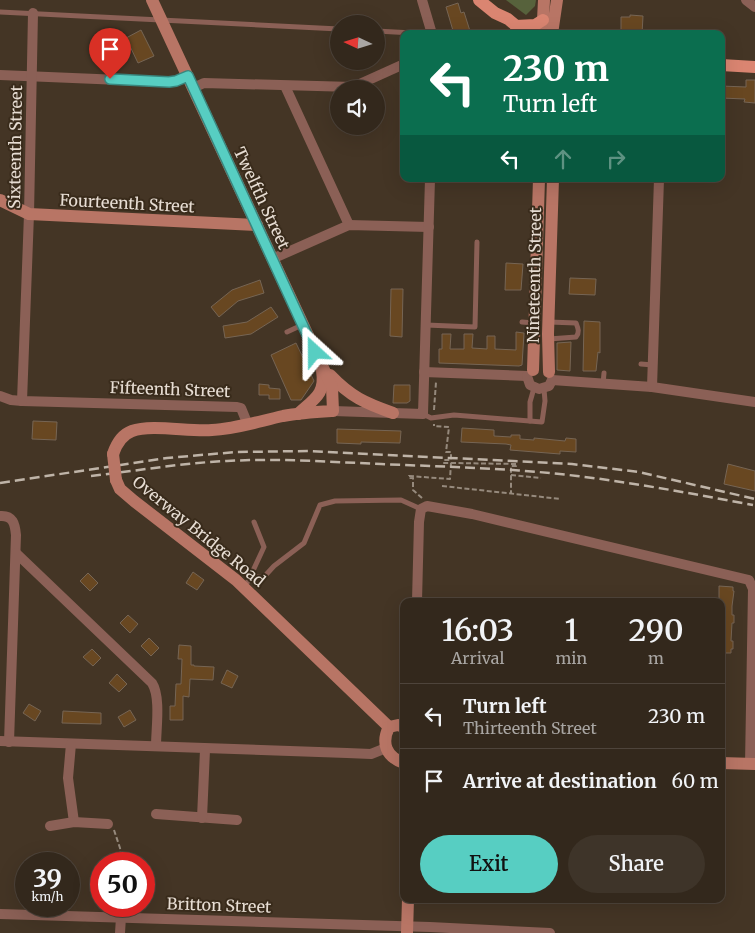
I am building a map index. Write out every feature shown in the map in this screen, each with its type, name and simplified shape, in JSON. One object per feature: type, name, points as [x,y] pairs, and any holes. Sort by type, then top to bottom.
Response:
[{"type":"main road","name":"Twelfth Street","points":[[152,0],[332,387],[333,411]]},
{"type":"main road","points":[[479,0],[495,13],[505,26],[516,30]]},
{"type":"main road","points":[[541,30],[544,0]]},
{"type":"main road","points":[[553,30],[557,0]]},
{"type":"main road","points":[[522,30],[543,20]]},
{"type":"main road","points":[[725,65],[755,66]]},
{"type":"main road","name":"Nineteenth Street","points":[[530,373],[530,326],[536,271],[539,182]]},
{"type":"main road","name":"Nineteenth Street","points":[[551,376],[548,332],[553,306],[550,271],[553,182]]},
{"type":"main road","name":"Fourteenth Street","points":[[0,200],[29,214],[256,225]]},
{"type":"main road","points":[[321,366],[344,391],[366,404],[393,413]]},
{"type":"main road","points":[[298,414],[319,395],[324,382],[321,366]]},
{"type":"main road","points":[[248,425],[298,414],[333,411]]},
{"type":"main road","name":"Overway Bridge Road","points":[[248,425],[213,430],[137,430],[131,432],[116,445],[113,454],[116,480],[120,489],[244,587],[389,727]]},
{"type":"main road","points":[[400,726],[389,727],[384,737],[386,748],[400,762]]},
{"type":"main road","points":[[725,763],[752,764]]},
{"type":"main road","points":[[407,930],[408,903]]},
{"type":"street","points":[[422,0],[431,30]]},
{"type":"street","points":[[746,0],[755,7]]},
{"type":"street","name":"Sixteenth Street","points":[[22,401],[29,214],[33,13]]},
{"type":"street","points":[[0,74],[169,82],[353,87],[400,66]]},
{"type":"street","points":[[285,86],[349,225]]},
{"type":"street","points":[[333,411],[423,414],[430,182]]},
{"type":"street","points":[[652,387],[659,182]]},
{"type":"street","points":[[272,259],[349,225],[429,227]]},
{"type":"street","points":[[424,372],[530,373],[540,368],[551,376],[603,378],[755,402]]},
{"type":"street","points":[[530,373],[529,382],[539,388],[549,386],[551,376]]},
{"type":"street","points":[[0,396],[22,401]]},
{"type":"street","name":"Fifteenth Street","points":[[22,401],[237,407],[241,408],[248,425]]},
{"type":"street","points":[[417,598],[419,522],[424,508],[472,514],[749,580],[753,589],[752,764]]},
{"type":"street","points":[[0,516],[12,520],[16,535],[4,742],[370,754],[386,748]]},
{"type":"street","points":[[16,552],[150,679],[156,690],[156,746]]},
{"type":"street","points":[[71,744],[68,778],[74,822]]},
{"type":"street","points":[[202,818],[205,750]]},
{"type":"street","points":[[156,814],[237,820]]},
{"type":"street","points":[[50,826],[74,822],[108,824]]},
{"type":"street","name":"Britton Street","points":[[0,914],[90,913]]},
{"type":"street","name":"Britton Street","points":[[155,914],[407,930],[550,933]]},
{"type":"street","points":[[120,933],[121,917]]},
{"type":"lane","points":[[0,12],[330,29]]},
{"type":"lane","points":[[385,31],[400,32]]},
{"type":"lane","points":[[426,325],[475,327],[477,242]]},
{"type":"lane","points":[[536,271],[550,271]]},
{"type":"lane","points":[[530,326],[548,332],[571,339],[578,334],[578,328],[576,323],[548,332]]},
{"type":"lane","points":[[287,332],[302,325]]},
{"type":"lane","points":[[641,364],[652,365]]},
{"type":"lane","points":[[423,414],[431,418],[450,415],[542,422],[545,401],[539,388]]},
{"type":"lane","points":[[530,421],[530,402],[539,388]]},
{"type":"lane","points":[[251,575],[262,578],[274,566],[304,543],[320,505],[336,501],[401,500],[424,508]]},
{"type":"lane","points":[[244,587],[264,547],[254,522]]},
{"type":"path","points":[[434,412],[435,383],[438,380]]},
{"type":"path","points":[[434,422],[434,426],[449,427],[446,452],[451,452],[451,460],[444,460],[444,463],[517,464],[516,466],[511,466],[511,494]]},
{"type":"path","points":[[424,508],[425,502],[414,490],[413,478],[408,478],[409,476],[450,479],[450,464]]},
{"type":"path","points":[[511,475],[541,478]]},
{"type":"path","points":[[442,486],[561,500]]},
{"type":"path","points":[[108,824],[115,831],[119,852]]},
{"type":"green space","points":[[506,0],[536,0],[535,6],[526,15]]},
{"type":"building","points":[[458,3],[461,13],[464,12],[470,30],[453,30],[446,7]]},
{"type":"building","points":[[630,15],[643,16],[642,30],[621,30],[621,17],[630,17]]},
{"type":"building","points":[[141,30],[154,56],[138,63],[126,38]]},
{"type":"building","points":[[746,80],[755,80],[755,103],[744,102],[745,99],[725,98],[725,86],[746,87]]},
{"type":"building","points":[[506,263],[523,264],[521,290],[505,290]]},
{"type":"building","points":[[570,278],[596,279],[595,295],[569,294]]},
{"type":"building","points":[[260,280],[264,293],[238,301],[219,317],[211,307],[232,290]]},
{"type":"building","points":[[391,289],[403,289],[402,337],[390,336]]},
{"type":"building","points":[[271,307],[278,317],[251,334],[225,338],[223,326],[247,322]]},
{"type":"building","points":[[584,321],[600,322],[600,353],[598,352],[596,371],[583,371]]},
{"type":"building","points":[[516,332],[524,333],[522,365],[439,363],[439,349],[442,349],[442,334],[451,334],[450,349],[464,349],[464,334],[473,334],[472,348],[487,349],[487,336],[495,336],[495,349],[516,350]]},
{"type":"building","points":[[571,342],[570,371],[557,370],[557,343]]},
{"type":"building","points":[[296,343],[314,381],[301,400],[291,400],[271,355]]},
{"type":"building","points":[[259,384],[269,385],[269,388],[280,389],[280,399],[269,399],[269,395],[259,395]]},
{"type":"building","points":[[394,385],[410,385],[410,401],[407,403],[393,403]]},
{"type":"building","points":[[33,421],[57,422],[56,440],[32,439]]},
{"type":"building","points":[[462,428],[494,430],[494,436],[511,437],[511,435],[520,435],[520,439],[534,440],[534,438],[565,441],[566,438],[576,439],[576,452],[560,451],[560,454],[510,450],[511,445],[506,444],[461,442]]},
{"type":"building","points":[[337,429],[401,431],[400,443],[337,443]]},
{"type":"building","points":[[728,464],[755,471],[755,491],[724,484]]},
{"type":"building","points":[[193,572],[204,580],[197,590],[186,583]]},
{"type":"building","points":[[88,573],[98,583],[90,591],[80,581]]},
{"type":"building","points":[[719,586],[733,587],[732,615],[734,615],[734,623],[732,623],[731,641],[733,641],[733,649],[731,649],[731,653],[725,653],[725,598],[719,598]]},
{"type":"building","points":[[128,615],[138,624],[130,633],[120,623]]},
{"type":"building","points":[[149,638],[159,648],[151,656],[141,646]]},
{"type":"building","points":[[179,645],[191,646],[191,665],[214,667],[213,680],[190,679],[189,697],[183,696],[183,720],[170,720],[170,706],[175,706],[176,684],[181,684],[182,659],[178,659]]},
{"type":"building","points":[[92,649],[101,658],[93,666],[83,657]]},
{"type":"building","points":[[227,670],[238,676],[232,688],[221,683]]},
{"type":"building","points":[[117,674],[127,684],[119,692],[109,683]]},
{"type":"building","points":[[29,704],[41,711],[35,721],[23,713]]},
{"type":"building","points":[[130,710],[136,720],[124,727],[118,717]]},
{"type":"building","points":[[63,711],[101,713],[101,724],[62,723]]},
{"type":"railway","points":[[0,483],[167,458],[236,452],[308,451],[572,464],[639,472],[755,499]]},
{"type":"railway","points":[[91,476],[193,463],[246,460],[455,467],[553,473],[665,489],[753,505]]},
{"type":"route","points":[[110,79],[169,82],[188,76],[315,352]]}]
